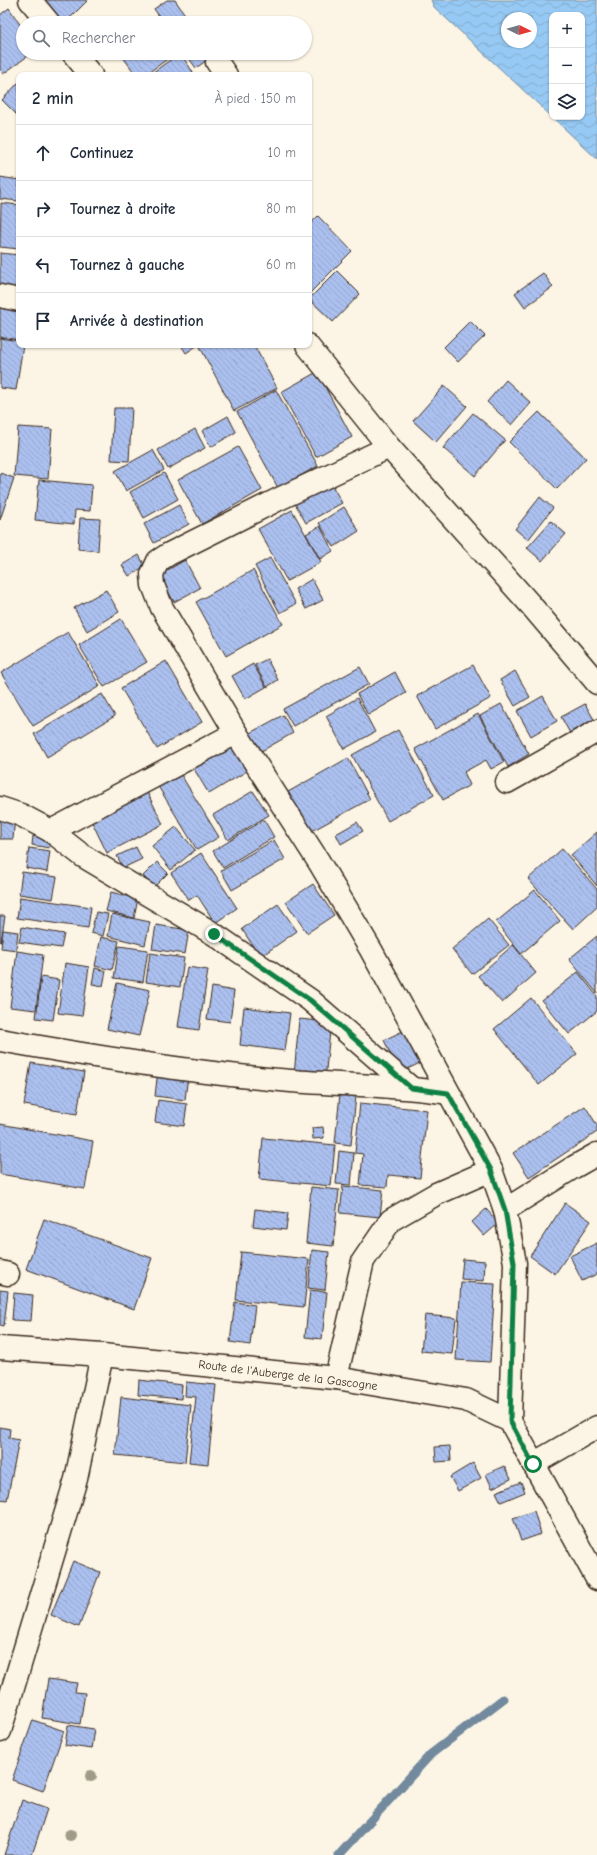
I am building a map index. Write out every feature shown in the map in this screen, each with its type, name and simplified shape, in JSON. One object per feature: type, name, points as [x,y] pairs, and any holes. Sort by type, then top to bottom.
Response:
[{"type":"street","points":[[30,0],[43,16]]},
{"type":"street","points":[[79,60],[89,72]]},
{"type":"street","points":[[0,296],[16,299]]},
{"type":"street","points":[[309,348],[389,446],[529,603],[597,683]]},
{"type":"street","points":[[389,446],[279,499],[158,562],[152,574],[153,585],[162,608],[236,733],[319,862],[355,923],[491,1170],[505,1210],[514,1263],[510,1421],[597,1580]]},
{"type":"street","points":[[507,782],[597,731]]},
{"type":"street","points":[[51,831],[236,733]]},
{"type":"street","points":[[0,808],[22,815],[51,831],[83,856],[214,934],[310,1000],[411,1088]]},
{"type":"street","points":[[0,1040],[161,1066],[290,1080],[411,1088],[448,1093]]},
{"type":"street","points":[[505,1210],[597,1154]]},
{"type":"street","points":[[336,1378],[363,1261],[391,1220],[436,1194],[491,1170]]},
{"type":"street","name":"Route de l'Auberge de la Gascogne","points":[[0,1348],[102,1355],[336,1378],[466,1400],[510,1421]]},
{"type":"street","points":[[0,1732],[76,1479],[102,1355]]},
{"type":"street","points":[[533,1464],[597,1427]]},
{"type":"water","points":[[431,0],[597,0],[597,159],[555,120],[585,120],[585,12],[549,12],[549,114],[434,7]]},
{"type":"building","points":[[88,0],[72,16],[58,16],[43,1]]},
{"type":"building","points":[[167,0],[175,0],[186,16],[159,16],[154,9]]},
{"type":"building","points":[[9,8],[16,18],[16,60],[22,60],[3,74],[0,69],[0,15]]},
{"type":"building","points":[[125,60],[166,60],[149,72],[134,72]]},
{"type":"building","points":[[170,60],[185,60],[193,72],[153,72]]},
{"type":"building","points":[[190,60],[207,60],[196,68]]},
{"type":"building","points":[[16,85],[16,114],[2,100]]},
{"type":"building","points":[[0,177],[16,180],[16,201],[0,199]]},
{"type":"building","points":[[1,203],[16,205],[16,249],[0,247]]},
{"type":"building","points":[[318,216],[352,251],[312,291],[312,222]]},
{"type":"building","points":[[0,253],[16,255],[16,289],[0,287]]},
{"type":"building","points":[[337,271],[360,294],[333,322],[312,302],[312,296]]},
{"type":"building","points":[[543,273],[553,287],[525,307],[515,293]]},
{"type":"building","points":[[0,302],[16,305],[16,340],[0,337]]},
{"type":"building","points":[[470,321],[485,336],[458,362],[444,347]]},
{"type":"building","points":[[0,338],[16,341],[16,348],[23,348],[16,390],[0,388]]},
{"type":"building","points":[[183,348],[194,348],[186,353]]},
{"type":"building","points":[[201,348],[256,348],[277,388],[234,411]]},
{"type":"building","points":[[317,372],[352,437],[316,457],[281,392]]},
{"type":"building","points":[[506,380],[531,403],[512,425],[487,402]]},
{"type":"building","points":[[444,386],[467,406],[436,442],[413,421]]},
{"type":"building","points":[[276,390],[318,466],[278,488],[237,412]]},
{"type":"building","points":[[114,408],[132,408],[129,461],[111,460]]},
{"type":"building","points":[[539,412],[586,458],[557,489],[509,442]]},
{"type":"building","points":[[473,413],[505,440],[475,476],[443,448]]},
{"type":"building","points":[[228,416],[236,432],[211,447],[202,431]]},
{"type":"building","points":[[18,427],[52,429],[48,479],[14,476]]},
{"type":"building","points":[[195,429],[205,448],[168,469],[158,450]]},
{"type":"building","points":[[238,447],[262,490],[202,524],[178,480]]},
{"type":"building","points":[[153,450],[164,470],[126,491],[115,471]]},
{"type":"building","points":[[0,473],[14,478],[0,520]]},
{"type":"building","points":[[164,473],[178,499],[144,518],[130,492]]},
{"type":"building","points":[[39,480],[92,485],[90,511],[75,510],[74,524],[35,520]]},
{"type":"building","points":[[329,480],[342,503],[306,523],[293,500]]},
{"type":"building","points":[[540,497],[553,508],[528,540],[515,529]]},
{"type":"building","points":[[179,505],[189,524],[154,543],[144,524]]},
{"type":"building","points":[[344,507],[359,531],[334,547],[319,523]]},
{"type":"building","points":[[292,510],[321,562],[287,581],[258,529]]},
{"type":"building","points":[[80,518],[100,519],[98,551],[78,549]]},
{"type":"building","points":[[551,521],[566,534],[542,561],[527,548]]},
{"type":"building","points":[[320,526],[333,551],[320,559],[306,534]]},
{"type":"building","points":[[139,555],[145,566],[129,576],[122,565]]},
{"type":"building","points":[[270,558],[296,604],[280,613],[255,566]]},
{"type":"building","points":[[185,560],[200,588],[174,602],[159,575]]},
{"type":"building","points":[[253,570],[283,624],[226,656],[196,602]]},
{"type":"building","points":[[312,579],[323,600],[306,609],[295,589]]},
{"type":"building","points":[[106,590],[119,612],[87,631],[74,608]]},
{"type":"building","points":[[121,619],[147,662],[104,687],[79,645]]},
{"type":"building","points":[[68,632],[100,686],[33,726],[1,673]]},
{"type":"building","points":[[267,659],[278,680],[267,687],[255,665]]},
{"type":"building","points":[[166,661],[202,722],[157,749],[121,688]]},
{"type":"building","points":[[253,664],[266,687],[245,699],[232,676]]},
{"type":"building","points":[[473,665],[491,698],[435,729],[417,696]]},
{"type":"building","points":[[360,667],[369,684],[293,726],[283,709]]},
{"type":"building","points":[[515,671],[530,697],[515,706],[500,680]]},
{"type":"building","points":[[395,672],[406,693],[368,715],[357,694]]},
{"type":"building","points":[[102,694],[115,716],[47,757],[34,734]]},
{"type":"building","points":[[543,696],[557,721],[531,736],[517,711]]},
{"type":"building","points":[[357,698],[375,732],[344,749],[326,716]]},
{"type":"building","points":[[501,704],[529,754],[508,767],[480,716]]},
{"type":"building","points":[[585,704],[595,721],[571,735],[561,717]]},
{"type":"building","points":[[478,714],[504,762],[491,769],[486,760],[464,772],[470,785],[443,800],[415,749]]},
{"type":"building","points":[[283,715],[293,733],[258,753],[248,734]]},
{"type":"building","points":[[398,730],[434,795],[388,821],[352,755]]},
{"type":"building","points":[[229,741],[247,771],[209,794],[191,764]]},
{"type":"building","points":[[348,758],[370,799],[310,832],[288,792]]},
{"type":"building","points":[[178,770],[219,837],[197,850],[156,783]]},
{"type":"building","points":[[146,790],[163,824],[107,853],[90,818]]},
{"type":"building","points":[[253,791],[269,815],[228,840],[213,815]]},
{"type":"building","points":[[0,816],[15,817],[13,839],[0,839]]},
{"type":"building","points":[[264,820],[274,837],[223,868],[213,851]]},
{"type":"building","points":[[357,822],[363,831],[341,844],[336,834]]},
{"type":"building","points":[[176,827],[195,850],[171,870],[152,846]]},
{"type":"building","points":[[597,832],[597,886],[571,855]]},
{"type":"building","points":[[33,836],[51,839],[49,848],[32,845]]},
{"type":"building","points":[[274,840],[285,859],[232,890],[221,871]]},
{"type":"building","points":[[136,847],[142,859],[123,868],[117,856]]},
{"type":"building","points":[[29,848],[50,851],[47,872],[26,868]]},
{"type":"building","points":[[562,849],[597,889],[597,907],[573,929],[528,879]]},
{"type":"building","points":[[201,853],[237,908],[215,923],[197,895],[189,900],[171,873]]},
{"type":"building","points":[[157,862],[168,873],[154,887],[143,876]]},
{"type":"building","points":[[22,872],[57,877],[53,899],[19,894]]},
{"type":"building","points":[[313,884],[334,915],[307,933],[286,902]]},
{"type":"building","points":[[535,890],[560,921],[521,954],[496,922]]},
{"type":"building","points":[[111,892],[138,899],[134,918],[106,911]]},
{"type":"building","points":[[20,897],[91,907],[88,928],[17,918]]},
{"type":"building","points":[[278,904],[297,931],[260,957],[242,929]]},
{"type":"building","points":[[96,912],[108,914],[103,936],[91,933]]},
{"type":"building","points":[[112,914],[150,922],[145,945],[108,936]]},
{"type":"building","points":[[0,916],[5,916],[1,942],[0,942]]},
{"type":"building","points":[[488,919],[509,945],[472,974],[452,949]]},
{"type":"building","points":[[156,925],[189,930],[185,954],[152,949]]},
{"type":"building","points":[[22,927],[64,934],[61,948],[19,942]]},
{"type":"building","points":[[3,930],[18,932],[16,950],[1,948]]},
{"type":"building","points":[[597,936],[597,993],[569,959]]},
{"type":"building","points":[[101,937],[119,941],[112,970],[95,966]]},
{"type":"building","points":[[513,945],[536,973],[502,1003],[478,976]]},
{"type":"building","points":[[119,946],[148,950],[143,982],[114,978]]},
{"type":"building","points":[[17,951],[43,955],[36,1010],[10,1007]]},
{"type":"building","points":[[150,953],[184,958],[180,987],[146,982]]},
{"type":"building","points":[[65,963],[89,967],[82,1016],[58,1013]]},
{"type":"building","points":[[187,967],[208,970],[199,1030],[178,1027]]},
{"type":"building","points":[[95,968],[106,971],[103,986],[92,984]]},
{"type":"building","points":[[578,972],[597,996],[597,1011],[569,1034],[542,1001]]},
{"type":"building","points":[[41,977],[59,980],[53,1020],[36,1018]]},
{"type":"building","points":[[117,983],[150,990],[139,1036],[107,1029]]},
{"type":"building","points":[[212,987],[234,991],[230,1022],[207,1019]]},
{"type":"building","points":[[531,998],[577,1054],[539,1085],[494,1029]]},
{"type":"building","points":[[244,1007],[290,1013],[285,1051],[240,1045]]},
{"type":"building","points":[[299,1019],[331,1022],[325,1079],[294,1076]]},
{"type":"building","points":[[407,1029],[422,1062],[399,1073],[384,1040]]},
{"type":"building","points":[[31,1063],[84,1072],[77,1114],[24,1105]]},
{"type":"building","points":[[158,1070],[188,1075],[185,1100],[155,1096]]},
{"type":"building","points":[[340,1094],[356,1096],[351,1145],[335,1143]]},
{"type":"building","points":[[158,1100],[187,1104],[184,1126],[155,1122]]},
{"type":"building","points":[[360,1103],[427,1110],[420,1178],[388,1175],[387,1187],[360,1185],[363,1154],[355,1153]]},
{"type":"building","points":[[585,1106],[597,1125],[597,1132],[529,1177],[513,1153]]},
{"type":"building","points":[[0,1124],[93,1141],[85,1189],[0,1174]]},
{"type":"building","points":[[323,1127],[324,1138],[313,1139],[312,1128]]},
{"type":"building","points":[[263,1138],[335,1145],[331,1186],[259,1179]]},
{"type":"building","points":[[339,1151],[354,1153],[351,1185],[336,1184]]},
{"type":"building","points":[[343,1186],[383,1190],[380,1217],[340,1213]]},
{"type":"building","points":[[311,1187],[339,1190],[333,1246],[306,1243]]},
{"type":"building","points":[[565,1203],[591,1221],[555,1274],[530,1256]]},
{"type":"building","points":[[255,1209],[288,1213],[286,1230],[253,1226]]},
{"type":"building","points":[[486,1209],[499,1223],[484,1236],[472,1222]]},
{"type":"building","points":[[44,1219],[152,1258],[134,1309],[26,1269]]},
{"type":"building","points":[[597,1243],[597,1274],[582,1281],[570,1256]]},
{"type":"building","points":[[312,1250],[329,1252],[325,1290],[308,1288]]},
{"type":"building","points":[[241,1252],[309,1259],[304,1307],[236,1300]]},
{"type":"building","points":[[463,1259],[485,1261],[484,1281],[461,1279]]},
{"type":"building","points":[[461,1282],[495,1284],[490,1362],[456,1360]]},
{"type":"building","points":[[0,1290],[8,1291],[4,1326],[0,1325]]},
{"type":"building","points":[[310,1290],[327,1292],[322,1339],[305,1337]]},
{"type":"building","points":[[14,1293],[33,1295],[31,1321],[12,1320]]},
{"type":"building","points":[[235,1302],[255,1305],[250,1345],[230,1342]]},
{"type":"building","points":[[425,1315],[456,1318],[452,1354],[421,1351]]},
{"type":"building","points":[[139,1380],[182,1385],[181,1399],[138,1395]]},
{"type":"building","points":[[186,1382],[216,1385],[208,1464],[189,1462],[196,1397],[185,1396]]},
{"type":"building","points":[[121,1397],[191,1405],[185,1462],[115,1455]]},
{"type":"building","points":[[0,1427],[10,1429],[9,1438],[19,1440],[7,1500],[0,1499]]},
{"type":"building","points":[[450,1446],[451,1461],[436,1462],[435,1447]]},
{"type":"building","points":[[473,1463],[481,1478],[458,1491],[450,1477]]},
{"type":"building","points":[[504,1466],[511,1479],[492,1488],[486,1474]]},
{"type":"building","points":[[521,1482],[525,1492],[501,1502],[496,1492]]},
{"type":"building","points":[[534,1511],[541,1534],[521,1541],[513,1518]]},
{"type":"building","points":[[73,1561],[100,1572],[79,1627],[51,1615]]},
{"type":"building","points":[[48,1679],[77,1683],[75,1692],[85,1693],[80,1724],[42,1718]]},
{"type":"building","points":[[33,1720],[64,1731],[43,1791],[12,1780]]},
{"type":"building","points":[[68,1725],[94,1729],[91,1749],[65,1745]]},
{"type":"building","points":[[22,1800],[47,1809],[32,1855],[4,1855]]},
{"type":"waterway","points":[[339,1855],[431,1754],[503,1699]]},
{"type":"route","points":[[214,934],[310,1000],[411,1088],[448,1093],[491,1170],[505,1210],[514,1263],[510,1421],[533,1464]]}]
